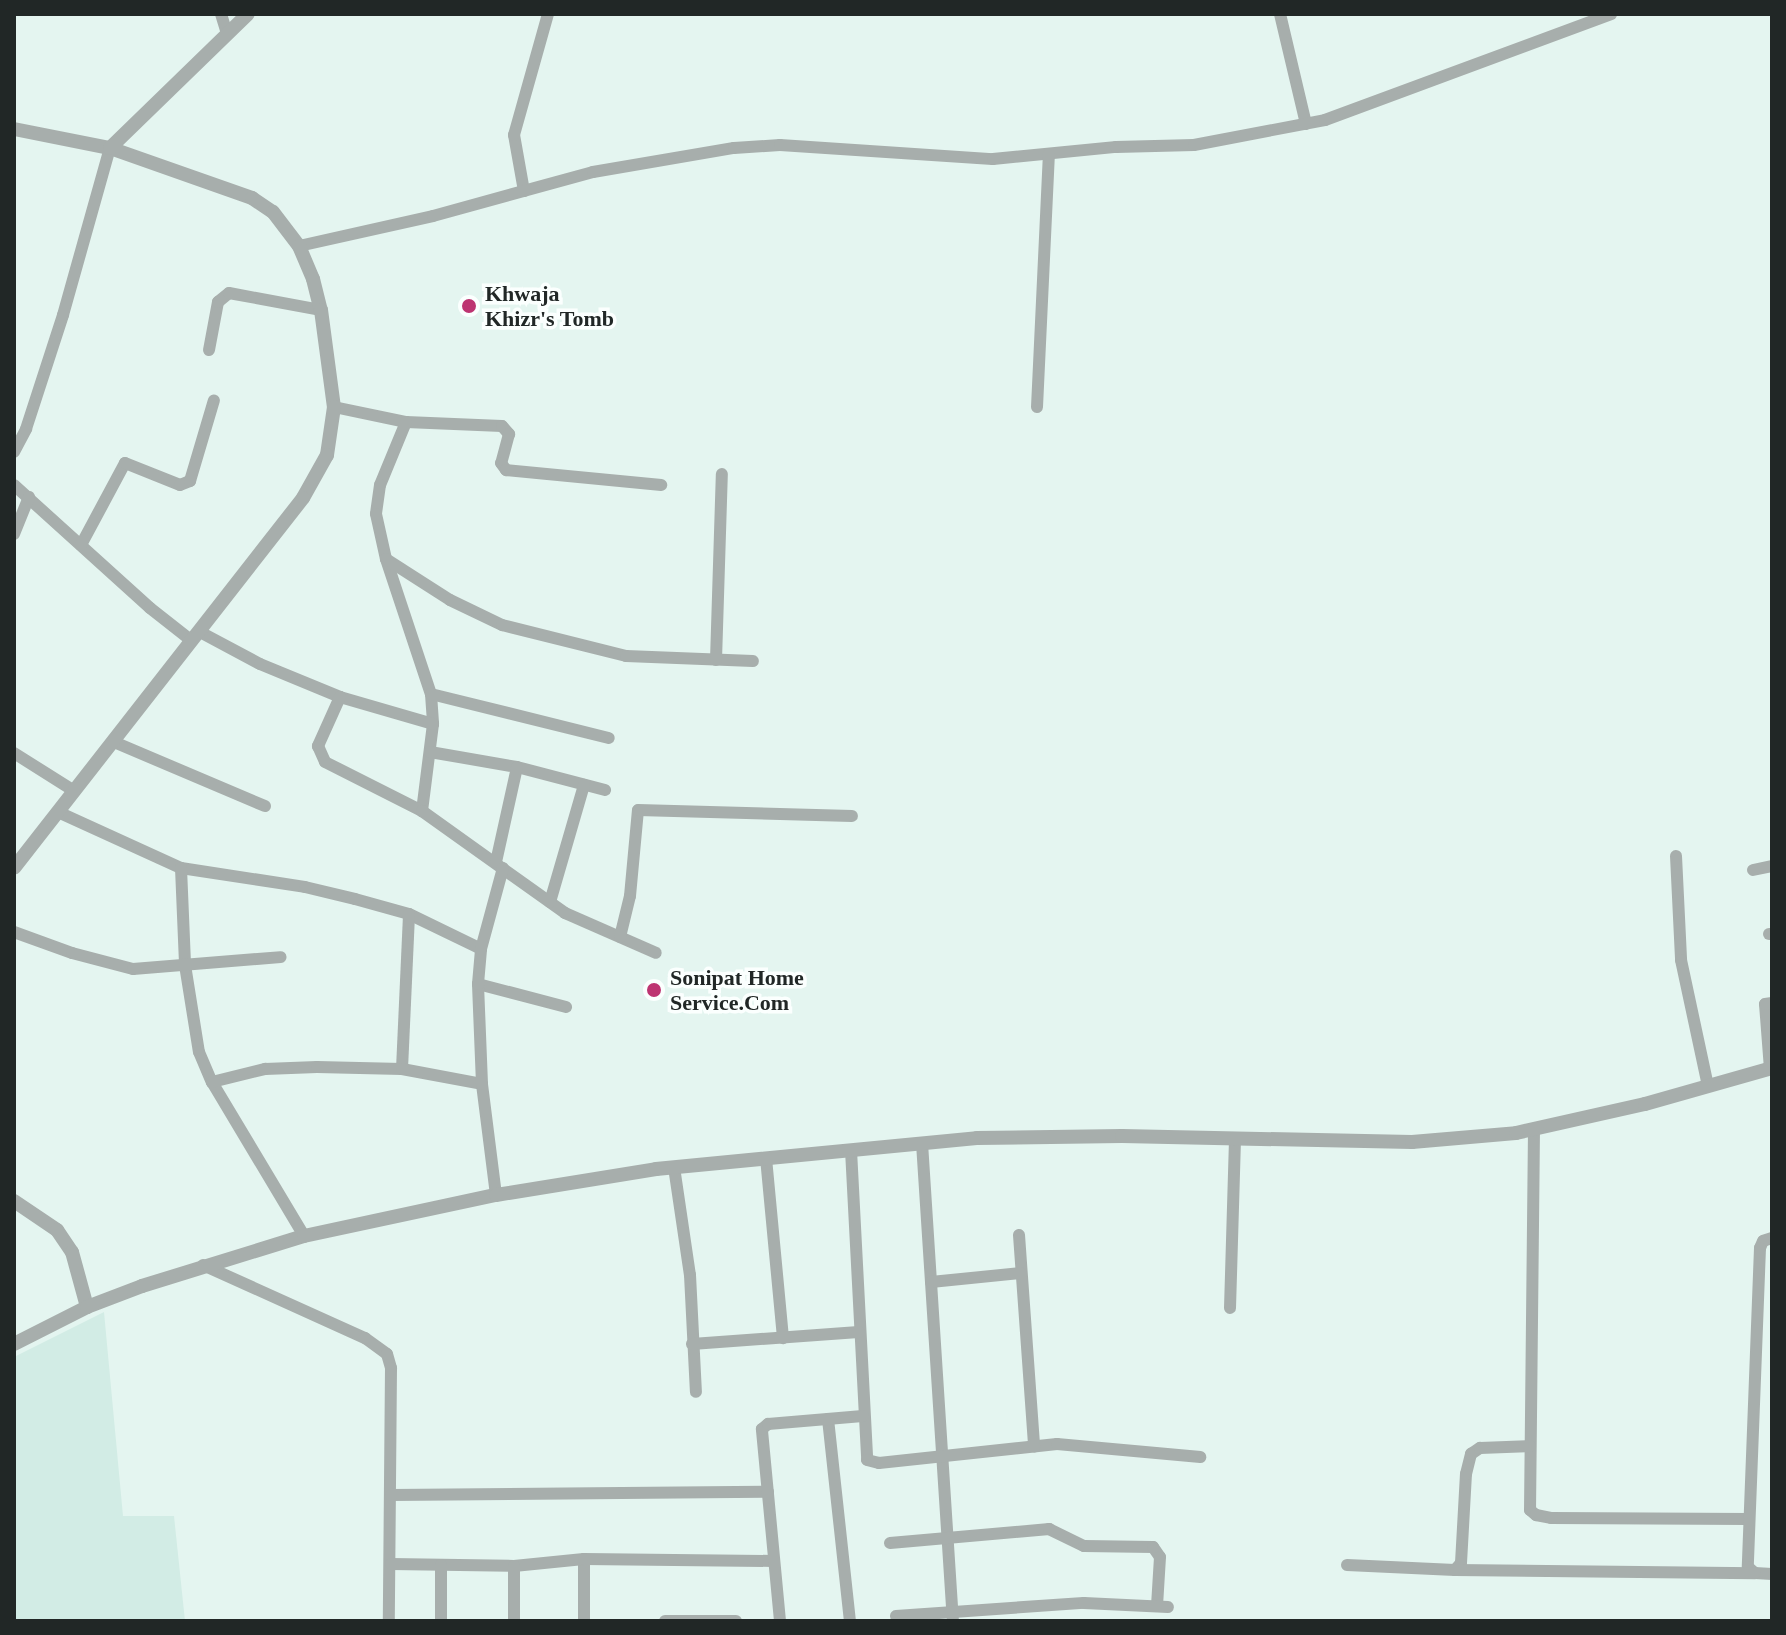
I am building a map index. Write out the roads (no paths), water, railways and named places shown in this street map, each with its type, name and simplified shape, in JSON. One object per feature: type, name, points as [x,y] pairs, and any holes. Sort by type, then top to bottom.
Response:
[{"type":"street","points":[[221,14],[227,34]]},
{"type":"street","points":[[14,452],[26,429],[63,315],[110,148],[248,14]]},
{"type":"street","points":[[524,191],[514,135],[548,14]]},
{"type":"street","points":[[1280,14],[1306,124]]},
{"type":"street","points":[[299,246],[593,172],[734,148],[780,145],[993,159],[1116,147],[1194,145],[1306,124],[1386,99],[1611,14]]},
{"type":"street","points":[[14,129],[110,148],[252,198],[273,212],[299,246],[321,310],[334,407],[327,455],[317,477],[14,868]]},
{"type":"street","points":[[1037,407],[1049,154]]},
{"type":"street","points":[[209,350],[218,302],[229,293],[321,310]]},
{"type":"street","points":[[81,545],[125,463],[180,485],[190,481],[214,400]]},
{"type":"street","points":[[334,407],[406,422],[505,427],[509,434],[501,463],[506,470],[661,485]]},
{"type":"street","points":[[406,422],[376,499],[386,559],[431,694],[433,724],[422,811]]},
{"type":"street","points":[[716,660],[722,474]]},
{"type":"street","points":[[14,485],[81,545],[196,636],[340,697],[433,724]]},
{"type":"street","points":[[14,534],[29,497]]},
{"type":"street","points":[[386,559],[450,600],[502,625],[626,656],[753,661]]},
{"type":"street","points":[[431,694],[609,738]]},
{"type":"street","points":[[340,697],[318,746],[320,757],[422,811],[565,913],[656,953]]},
{"type":"street","points":[[114,742],[265,806]]},
{"type":"street","points":[[430,752],[517,767],[605,790]]},
{"type":"street","points":[[14,753],[74,791]]},
{"type":"street","points":[[496,1195],[482,1084],[478,984],[481,949],[517,767]]},
{"type":"street","points":[[550,902],[584,785]]},
{"type":"street","points":[[620,937],[630,896],[638,810],[852,816]]},
{"type":"street","points":[[58,812],[181,868],[305,887],[409,914],[481,949]]},
{"type":"street","points":[[1676,856],[1681,960],[1708,1086]]},
{"type":"street","points":[[1753,870],[1772,866]]},
{"type":"street","points":[[181,868],[185,965],[199,1052],[212,1082],[304,1236]]},
{"type":"street","points":[[402,1069],[409,914]]},
{"type":"street","points":[[14,932],[133,969],[281,957]]},
{"type":"street","points":[[478,984],[566,1007]]},
{"type":"street","points":[[14,1344],[87,1307],[203,1265],[304,1236],[496,1195],[674,1167],[922,1143],[1020,1137],[1412,1142],[1534,1129],[1771,1068],[1765,1004],[1772,1003]]},
{"type":"street","points":[[212,1082],[265,1069],[402,1069],[482,1084]]},
{"type":"street","points":[[1534,1129],[1529,1506],[1536,1515],[1749,1519]]},
{"type":"street","points":[[1230,1308],[1235,1138]]},
{"type":"street","points":[[922,1143],[953,1617]]},
{"type":"street","points":[[851,1150],[865,1455],[869,1462],[1057,1444],[1200,1457]]},
{"type":"street","points":[[766,1158],[783,1338]]},
{"type":"street","points":[[674,1167],[690,1275],[696,1392]]},
{"type":"street","points":[[14,1201],[57,1230],[72,1252],[87,1307]]},
{"type":"street","points":[[1019,1235],[1034,1446]]},
{"type":"street","points":[[1758,1573],[1748,1567],[1760,1248],[1763,1241],[1772,1238]]},
{"type":"street","points":[[203,1265],[365,1338],[387,1354],[391,1368],[389,1621]]},
{"type":"street","points":[[931,1282],[1021,1273]]},
{"type":"street","points":[[692,1344],[859,1332]]},
{"type":"street","points":[[780,1621],[764,1425],[863,1416]]},
{"type":"street","points":[[828,1419],[850,1621]]},
{"type":"street","points":[[1455,1570],[1461,1563],[1465,1483],[1471,1454],[1480,1448],[1530,1446]]},
{"type":"street","points":[[391,1495],[768,1492]]},
{"type":"street","points":[[890,1543],[1049,1529],[1084,1546],[1153,1547],[1160,1557],[1163,1606],[1084,1603],[953,1617],[896,1616]]},
{"type":"street","points":[[391,1564],[514,1566],[584,1559],[774,1561]]},
{"type":"street","points":[[584,1559],[584,1621]]},
{"type":"street","points":[[441,1565],[441,1621]]},
{"type":"street","points":[[1347,1565],[1455,1570],[1772,1574]]},
{"type":"street","points":[[514,1566],[514,1621]]},
{"type":"street","points":[[665,1621],[736,1621]]},
{"type":"place","name":"Khwaja Khizr's Tomb","points":[[469,306]]},
{"type":"place","name":"Sonipat Home Service.Com","points":[[654,990]]}]
